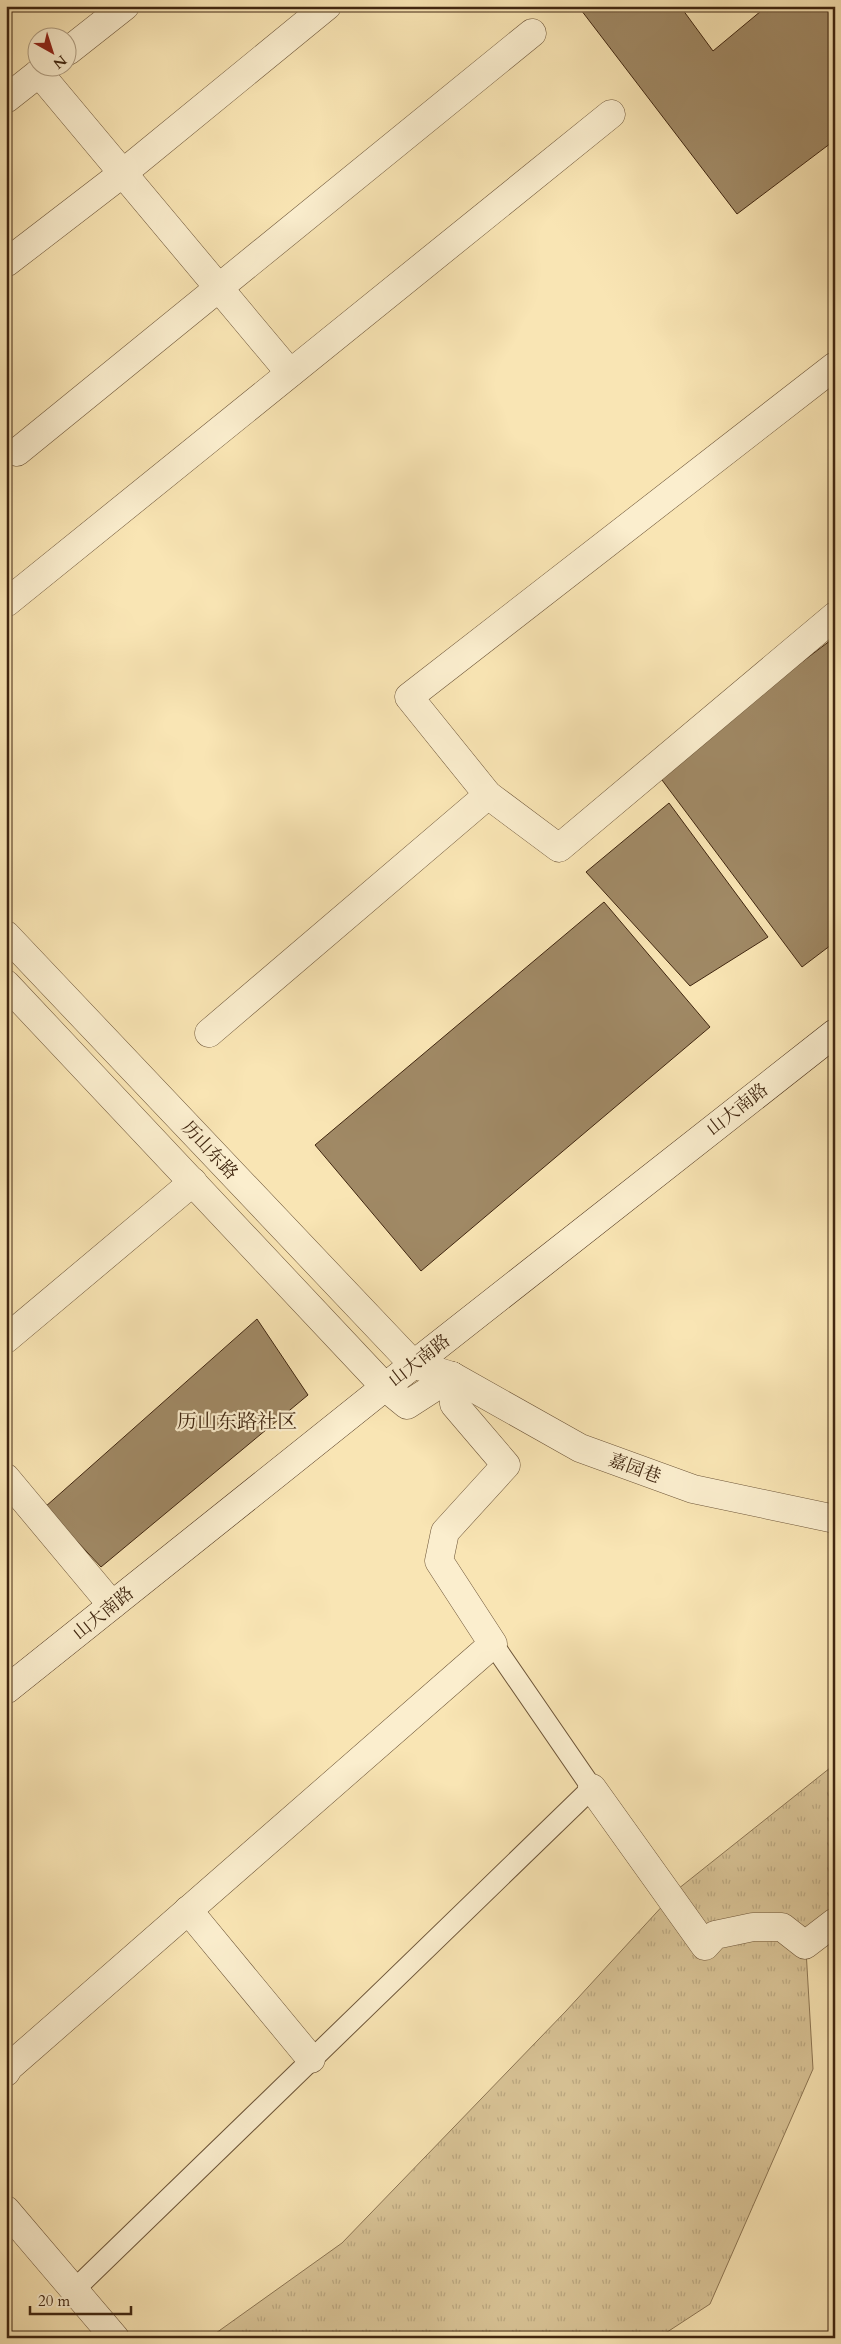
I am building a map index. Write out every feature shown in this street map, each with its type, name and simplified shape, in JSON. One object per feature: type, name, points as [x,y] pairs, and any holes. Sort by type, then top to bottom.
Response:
[{"type":"street","points":[[78,43],[125,6]]},
{"type":"street","points":[[6,263],[122,173],[327,6]]},
{"type":"street","points":[[17,452],[532,33]]},
{"type":"street","points":[[6,99],[32,78]]},
{"type":"street","points":[[48,78],[122,173],[290,373]]},
{"type":"street","points":[[6,603],[611,114]]},
{"type":"street","points":[[835,366],[409,696],[488,795],[560,848],[835,616]]},
{"type":"street","points":[[209,1033],[488,795]]},
{"type":"street","name":"历山东路","points":[[6,935],[413,1364]]},
{"type":"street","name":"历山东路","points":[[9,992],[193,1182],[385,1387],[407,1405],[452,1376]]},
{"type":"street","name":"山大南路","points":[[6,1690],[413,1364],[835,1032]]},
{"type":"street","points":[[6,1339],[193,1182]]},
{"type":"street","name":"嘉园巷","points":[[413,1364],[452,1376],[580,1448],[693,1489],[835,1519]]},
{"type":"street","points":[[6,2072],[8,2067],[492,1644],[439,1561],[445,1532],[506,1465],[454,1404],[452,1376]]},
{"type":"street","points":[[6,1478],[112,1605]]},
{"type":"street","points":[[592,1788],[704,1946],[715,1935],[753,1927],[782,1927],[805,1945],[835,1922]]},
{"type":"street","points":[[188,1910],[311,2059]]},
{"type":"street","points":[[6,2210],[115,2338]]},
{"type":"lane","points":[[74,2290],[592,1788],[492,1644]]},
{"type":"green space","points":[[835,1764],[835,1926],[806,1950],[813,2069],[710,2304],[658,2338],[209,2338],[342,2243],[566,2011],[678,1889]]},
{"type":"building","points":[[578,6],[680,6],[713,51],[767,6],[835,6],[835,140],[737,214]]},
{"type":"building","points":[[835,637],[835,942],[802,967],[656,772]]},
{"type":"building","points":[[669,803],[768,937],[690,986],[586,872]]},
{"type":"building","points":[[604,902],[710,1027],[421,1271],[315,1145]]},
{"type":"building","points":[[257,1319],[308,1395],[101,1567],[45,1507]]},
{"type":"district","name":"历山东路社区","points":[[237,1421]]}]
